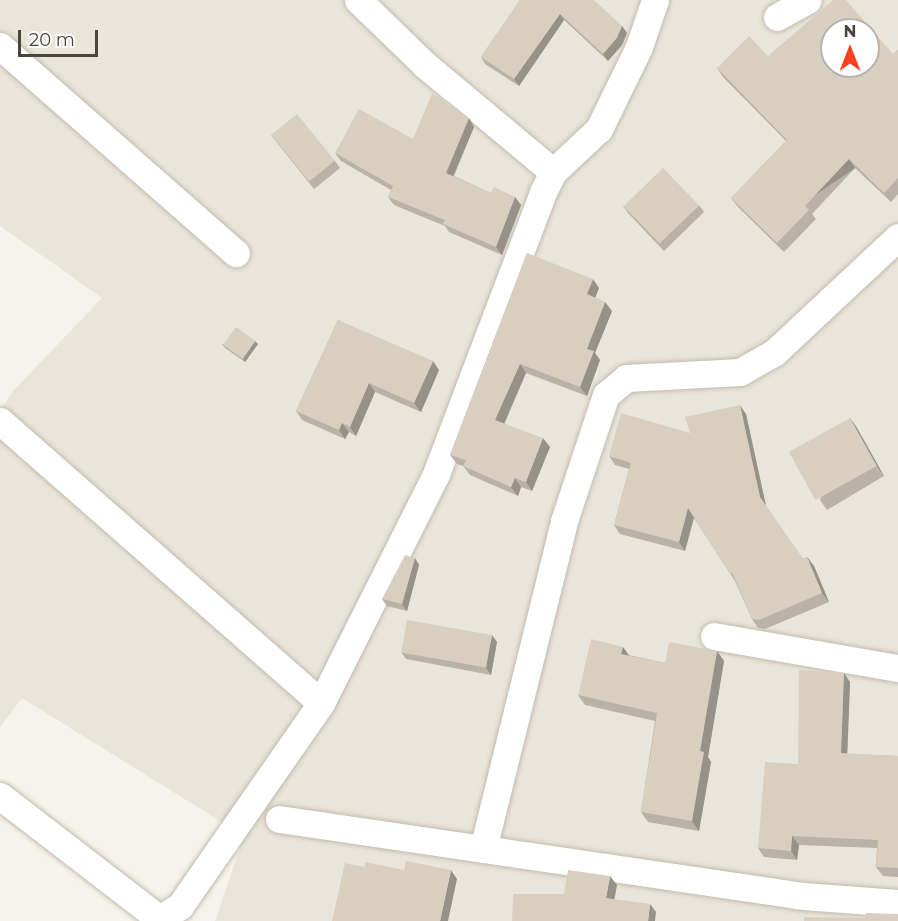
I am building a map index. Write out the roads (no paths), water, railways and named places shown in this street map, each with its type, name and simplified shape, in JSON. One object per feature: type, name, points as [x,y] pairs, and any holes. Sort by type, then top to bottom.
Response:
[{"type":"street","points":[[358,0],[424,64],[553,172]]},
{"type":"street","points":[[0,796],[156,916],[164,916],[180,906],[321,703],[436,474],[493,317],[553,172],[599,129],[639,46],[655,0]]},
{"type":"street","points":[[777,17],[808,0]]},
{"type":"street","points":[[0,46],[236,253]]},
{"type":"street","points":[[483,849],[564,521],[606,395],[626,378],[740,372],[775,352],[898,237]]},
{"type":"street","points":[[0,421],[321,703]]},
{"type":"street","points":[[714,636],[898,668]]},
{"type":"street","points":[[279,819],[803,896],[898,903]]}]
